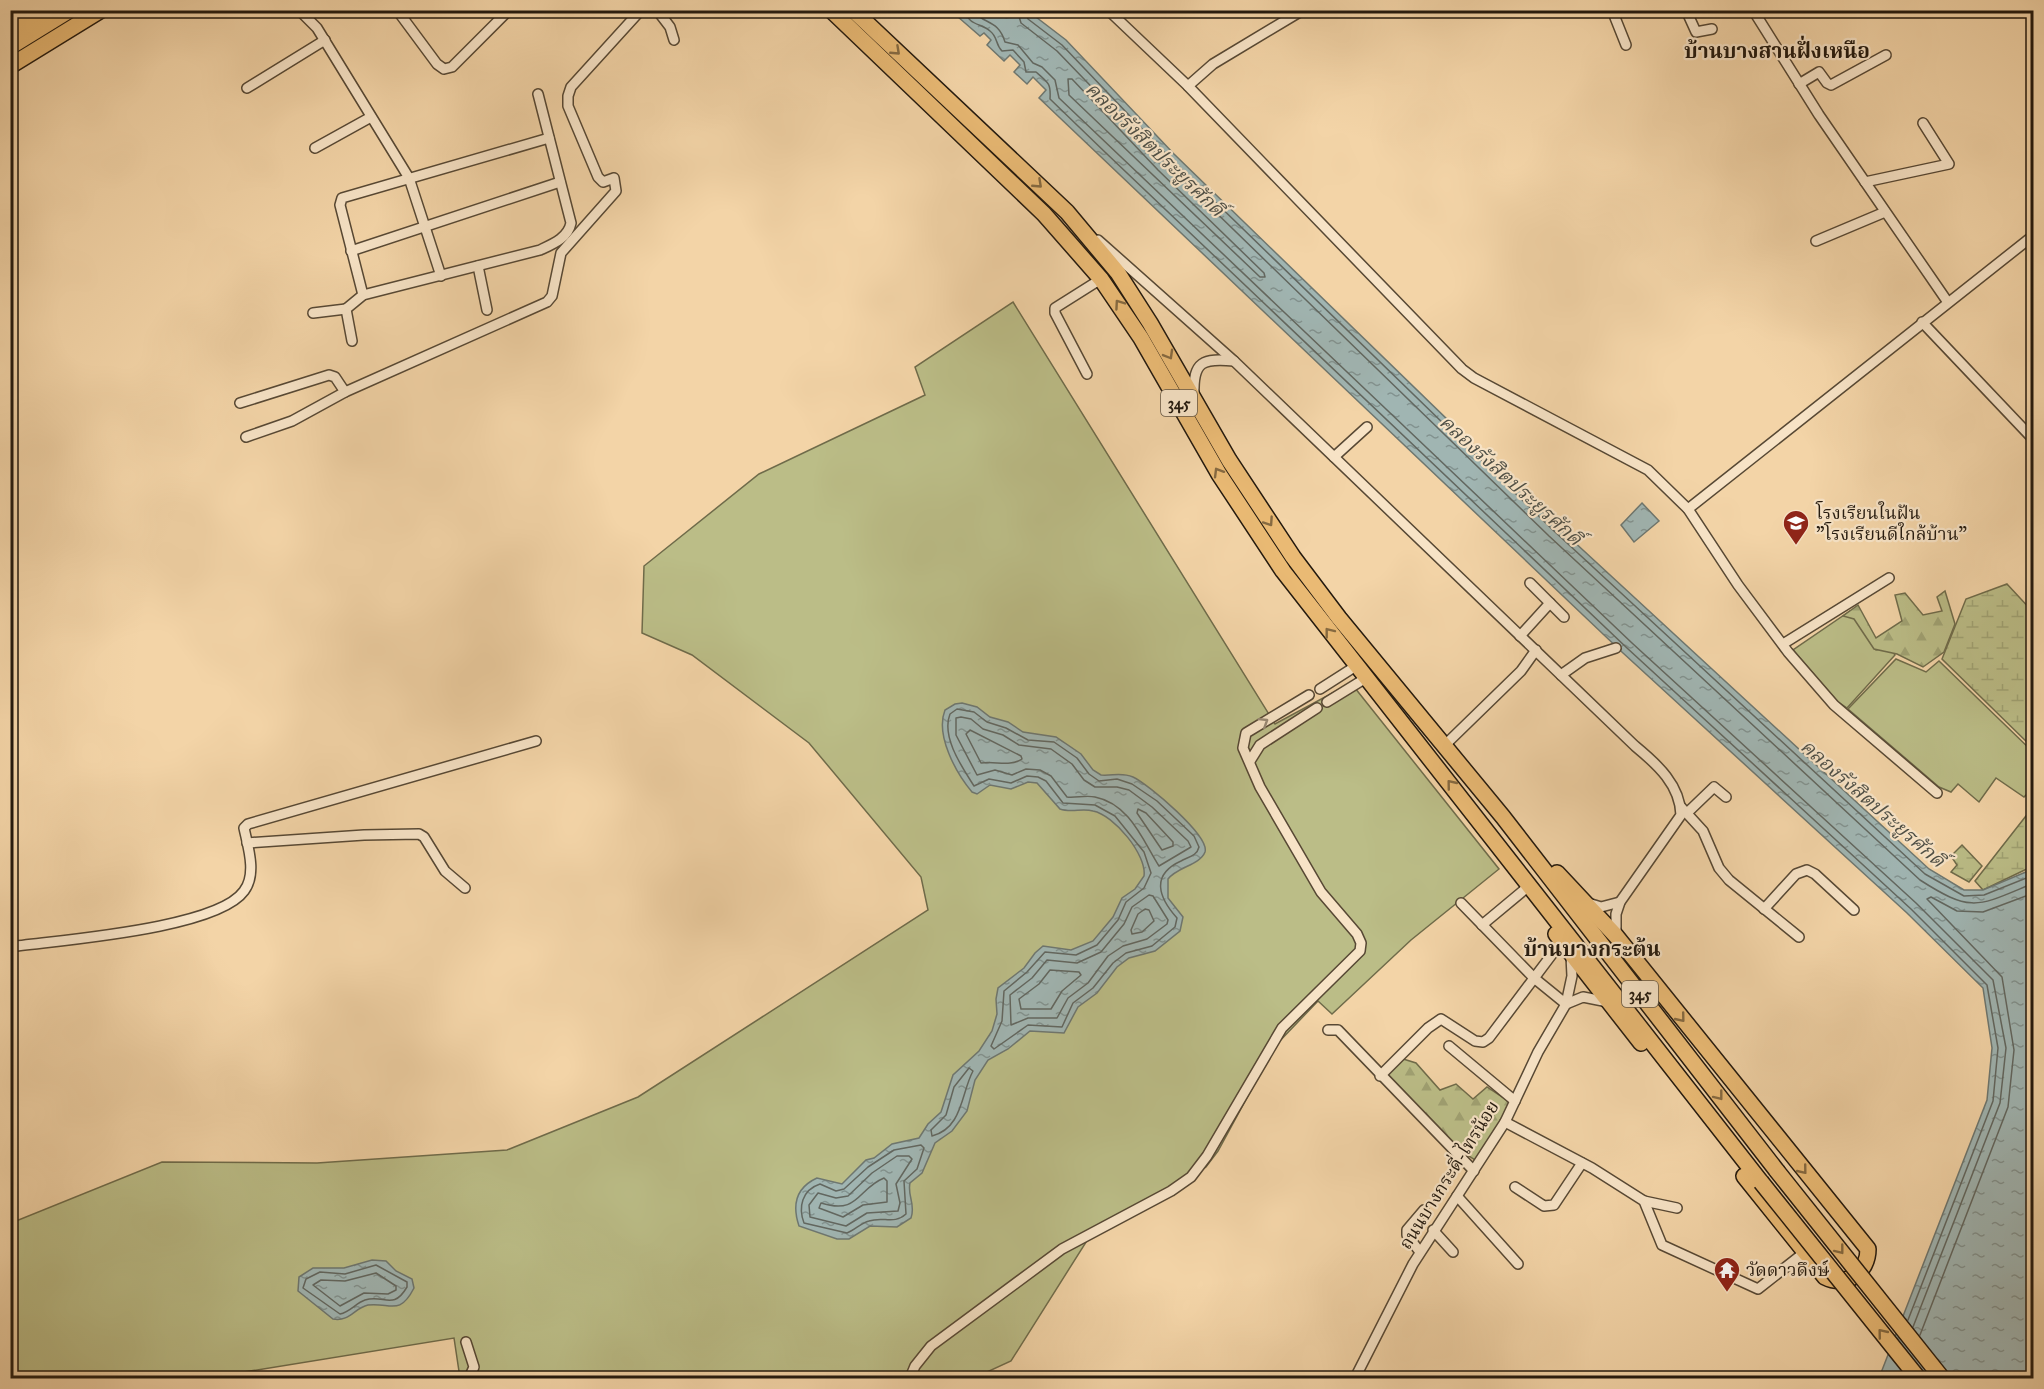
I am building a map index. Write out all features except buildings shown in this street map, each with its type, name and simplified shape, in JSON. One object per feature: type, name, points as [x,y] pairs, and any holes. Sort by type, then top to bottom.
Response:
[{"type":"main road","points":[[10,47],[70,10]]},
{"type":"main road","points":[[10,54],[84,10]]},
{"type":"main road","points":[[10,66],[101,10]]},
{"type":"main road","name":"345","points":[[831,10],[1044,214],[1101,279],[1142,338],[1247,518],[1283,571],[1488,830],[1761,1182],[1918,1378]]},
{"type":"main road","name":"345","points":[[853,10],[1067,212],[1134,296],[1229,460],[1293,557],[1339,618],[1446,744],[1777,1171],[1942,1378]]},
{"type":"main road","points":[[10,20],[41,13]]},
{"type":"main road","points":[[10,32],[41,13]]},
{"type":"main road","points":[[1488,830],[1524,890],[1566,947],[1825,1277],[1834,1282],[1856,1276],[1863,1269],[1868,1249],[1616,936],[1503,817]]},
{"type":"street","points":[[299,10],[317,28],[325,40],[409,178],[441,276]]},
{"type":"street","points":[[397,10],[437,64],[444,69],[452,67],[509,10]]},
{"type":"street","points":[[246,437],[291,422],[345,392],[547,302],[552,296],[561,253],[616,191],[614,178],[603,182],[598,177],[568,106],[568,96],[571,87],[641,10]]},
{"type":"street","points":[[657,10],[670,27],[674,40]]},
{"type":"street","points":[[1108,10],[1188,86],[1462,369],[1474,378],[1648,470],[1688,510],[1738,585],[1834,705],[1937,793]]},
{"type":"street","points":[[1188,86],[1213,64],[1303,10]]},
{"type":"street","points":[[1612,10],[1626,45]]},
{"type":"street","points":[[1686,10],[1696,32],[1712,29]]},
{"type":"street","points":[[1753,10],[1884,212],[1947,301]]},
{"type":"street","points":[[247,88],[325,40]]},
{"type":"street","points":[[1799,84],[1819,72],[1827,83],[1831,84],[1886,55]]},
{"type":"street","points":[[313,313],[346,309],[363,295],[540,250],[563,237],[570,230],[571,223],[538,94]]},
{"type":"street","points":[[315,148],[371,117]]},
{"type":"street","points":[[1865,182],[1949,164],[1923,123]]},
{"type":"street","points":[[363,295],[340,205],[342,198],[549,138]]},
{"type":"street","points":[[351,250],[426,228],[560,182]]},
{"type":"street","points":[[1067,212],[1234,362],[1657,764],[1675,789],[1684,810],[1703,831],[1719,868],[1729,880],[1799,937]]},
{"type":"street","points":[[1816,241],[1884,212]]},
{"type":"street","points":[[1688,510],[1947,301],[2032,236]]},
{"type":"street","points":[[478,266],[487,310]]},
{"type":"street","points":[[1087,374],[1055,313],[1055,308],[1101,279]]},
{"type":"street","points":[[346,309],[352,341]]},
{"type":"street","points":[[1922,322],[2034,440]]},
{"type":"street","points":[[1194,399],[1194,376],[1197,368],[1207,360],[1234,362]]},
{"type":"street","points":[[240,403],[329,375],[335,377],[345,392]]},
{"type":"street","points":[[1334,457],[1367,427]]},
{"type":"street","points":[[1783,644],[1888,578]]},
{"type":"street","points":[[1530,583],[1564,617]]},
{"type":"street","points":[[1520,636],[1550,603]]},
{"type":"street","points":[[1561,675],[1585,658],[1616,648]]},
{"type":"street","points":[[1446,744],[1521,671],[1536,650]]},
{"type":"street","points":[[1320,689],[1361,672]]},
{"type":"street","points":[[1327,702],[1361,672]]},
{"type":"street","points":[[910,1378],[922,1355],[931,1346],[1062,1249],[1171,1191],[1191,1177],[1207,1156],[1282,1028],[1360,951],[1361,943],[1357,934],[1313,880],[1301,854],[1260,787],[1243,748],[1246,733],[1309,695]]},
{"type":"street","points":[[1250,761],[1260,746],[1317,708]]},
{"type":"street","points":[[10,947],[177,924],[210,912],[244,892],[251,869],[244,828],[248,824],[536,741]]},
{"type":"street","points":[[1616,936],[1616,914],[1620,902],[1677,825],[1684,810],[1714,787],[1726,796]]},
{"type":"street","points":[[247,843],[364,835],[418,834],[424,837],[445,871],[465,888]]},
{"type":"street","points":[[1764,909],[1796,874],[1807,870],[1815,874],[1854,910]]},
{"type":"street","points":[[1482,925],[1524,890]]},
{"type":"street","points":[[1578,894],[1590,904],[1601,907],[1620,902]]},
{"type":"street","points":[[1461,903],[1534,978],[1566,1004],[1583,997],[1608,1002]]},
{"type":"street","points":[[1380,1076],[1428,1028],[1441,1019],[1475,1041],[1483,1042],[1489,1038],[1534,978],[1566,947]]},
{"type":"street","name":"ถนนบางกระดี่-ไทรน้อย","points":[[1355,1378],[1420,1252],[1505,1122],[1538,1052],[1566,1004],[1572,976],[1566,947]]},
{"type":"street","points":[[1328,1030],[1338,1030],[1474,1171]]},
{"type":"street","points":[[1449,1046],[1515,1101]]},
{"type":"street","points":[[1505,1122],[1582,1163],[1644,1202],[1677,1208]]},
{"type":"street","points":[[1515,1187],[1544,1206],[1554,1205],[1582,1163]]},
{"type":"street","points":[[1457,1196],[1518,1264]]},
{"type":"street","points":[[1644,1202],[1662,1245],[1758,1289],[1805,1252]]},
{"type":"street","points":[[1420,1252],[1407,1235],[1407,1230],[1424,1210]]},
{"type":"street","points":[[1433,1230],[1454,1252]]},
{"type":"street","points":[[466,1342],[471,1351],[474,1368],[469,1378]]},
{"type":"green space","points":[[1013,302],[1275,724],[1351,683],[1499,869],[1411,940],[1332,1014],[1318,1001],[1275,1046],[1218,1151],[1206,1167],[1144,1206],[1093,1231],[1011,1361],[974,1378],[460,1378],[454,1338],[207,1378],[11,1378],[11,1223],[162,1162],[317,1163],[507,1150],[638,1097],[928,910],[921,877],[809,743],[692,655],[642,633],[644,566],[759,474],[925,395],[915,367]]},
{"type":"green space","points":[[2007,584],[2033,612],[2033,748],[1942,659],[1966,599]]},
{"type":"green space","points":[[1945,591],[1955,624],[1944,652],[1923,667],[1897,654],[1874,649],[1854,619],[1843,616],[1858,605],[1876,638],[1902,621],[1895,595],[1905,593],[1923,615],[1942,611],[1937,597]]},
{"type":"green space","points":[[1850,611],[1876,650],[1890,647],[1895,655],[1847,708],[1837,701],[1793,650]]},
{"type":"green space","points":[[1896,659],[1926,672],[1939,661],[2033,752],[2033,788],[2024,797],[1996,778],[1979,802],[1958,784],[1951,792],[1939,787],[1848,709]]},
{"type":"green space","points":[[2033,807],[2033,866],[1983,890],[1975,881]]},
{"type":"green space","points":[[1962,845],[1982,866],[1969,882],[1951,872],[1957,865],[1951,856]]},
{"type":"green space","points":[[1400,1058],[1416,1063],[1440,1090],[1456,1084],[1473,1099],[1487,1087],[1511,1103],[1478,1162],[1461,1151],[1386,1074]]},
{"type":"water","name":"คลองรังสิตประยูรศักดิ์","points":[[958,11],[1028,11],[1066,40],[1174,154],[1558,527],[1929,869],[1964,890],[1983,890],[2033,869],[2033,1378],[1879,1378],[1987,1100],[1992,1048],[1983,988],[1907,913],[1623,653],[1039,98],[1046,90],[1033,77],[1027,84],[1014,72],[1020,65],[1010,55],[1004,61],[987,45],[991,40],[984,33],[980,36],[958,17],[961,13]]},
{"type":"water","points":[[1642,503],[1659,521],[1634,542],[1621,525]]},
{"type":"water","points":[[962,703],[977,707],[990,717],[1008,722],[1023,732],[1056,737],[1081,754],[1093,770],[1101,775],[1133,777],[1164,800],[1188,823],[1204,844],[1205,852],[1198,860],[1168,879],[1168,898],[1183,917],[1180,931],[1155,951],[1129,958],[1117,967],[1097,993],[1078,1007],[1064,1033],[1030,1031],[1008,1049],[988,1060],[975,1080],[967,1111],[952,1131],[935,1143],[922,1173],[910,1183],[913,1209],[911,1218],[897,1227],[870,1226],[849,1239],[837,1239],[799,1226],[796,1204],[804,1187],[817,1178],[842,1184],[866,1160],[874,1158],[892,1144],[919,1138],[928,1124],[941,1112],[953,1075],[979,1051],[992,1031],[997,1014],[998,988],[1024,968],[1043,946],[1071,950],[1093,941],[1113,917],[1122,898],[1135,889],[1144,876],[1144,867],[1135,847],[1119,828],[1101,814],[1089,810],[1060,809],[1037,783],[1028,782],[1011,789],[990,785],[977,794],[972,792],[954,764],[943,731],[945,710]]},
{"type":"water","points":[[372,1260],[386,1261],[396,1271],[412,1279],[414,1288],[404,1302],[394,1306],[368,1305],[348,1317],[333,1319],[298,1291],[299,1277],[313,1268],[344,1268]]},
{"type":"place","name":"โรงเรียนในฝัน \"โรงเรียนดีใกล้บ้าน\"","points":[[1796,546]]},
{"type":"place","name":"วัดดาวดึงษ์","points":[[1727,1293]]},
{"type":"district","name":"บ้านบางสานฝั่งเหนือ","points":[[1777,51]]},
{"type":"district","name":"บ้านบางกระต้น","points":[[1592,949]]}]
